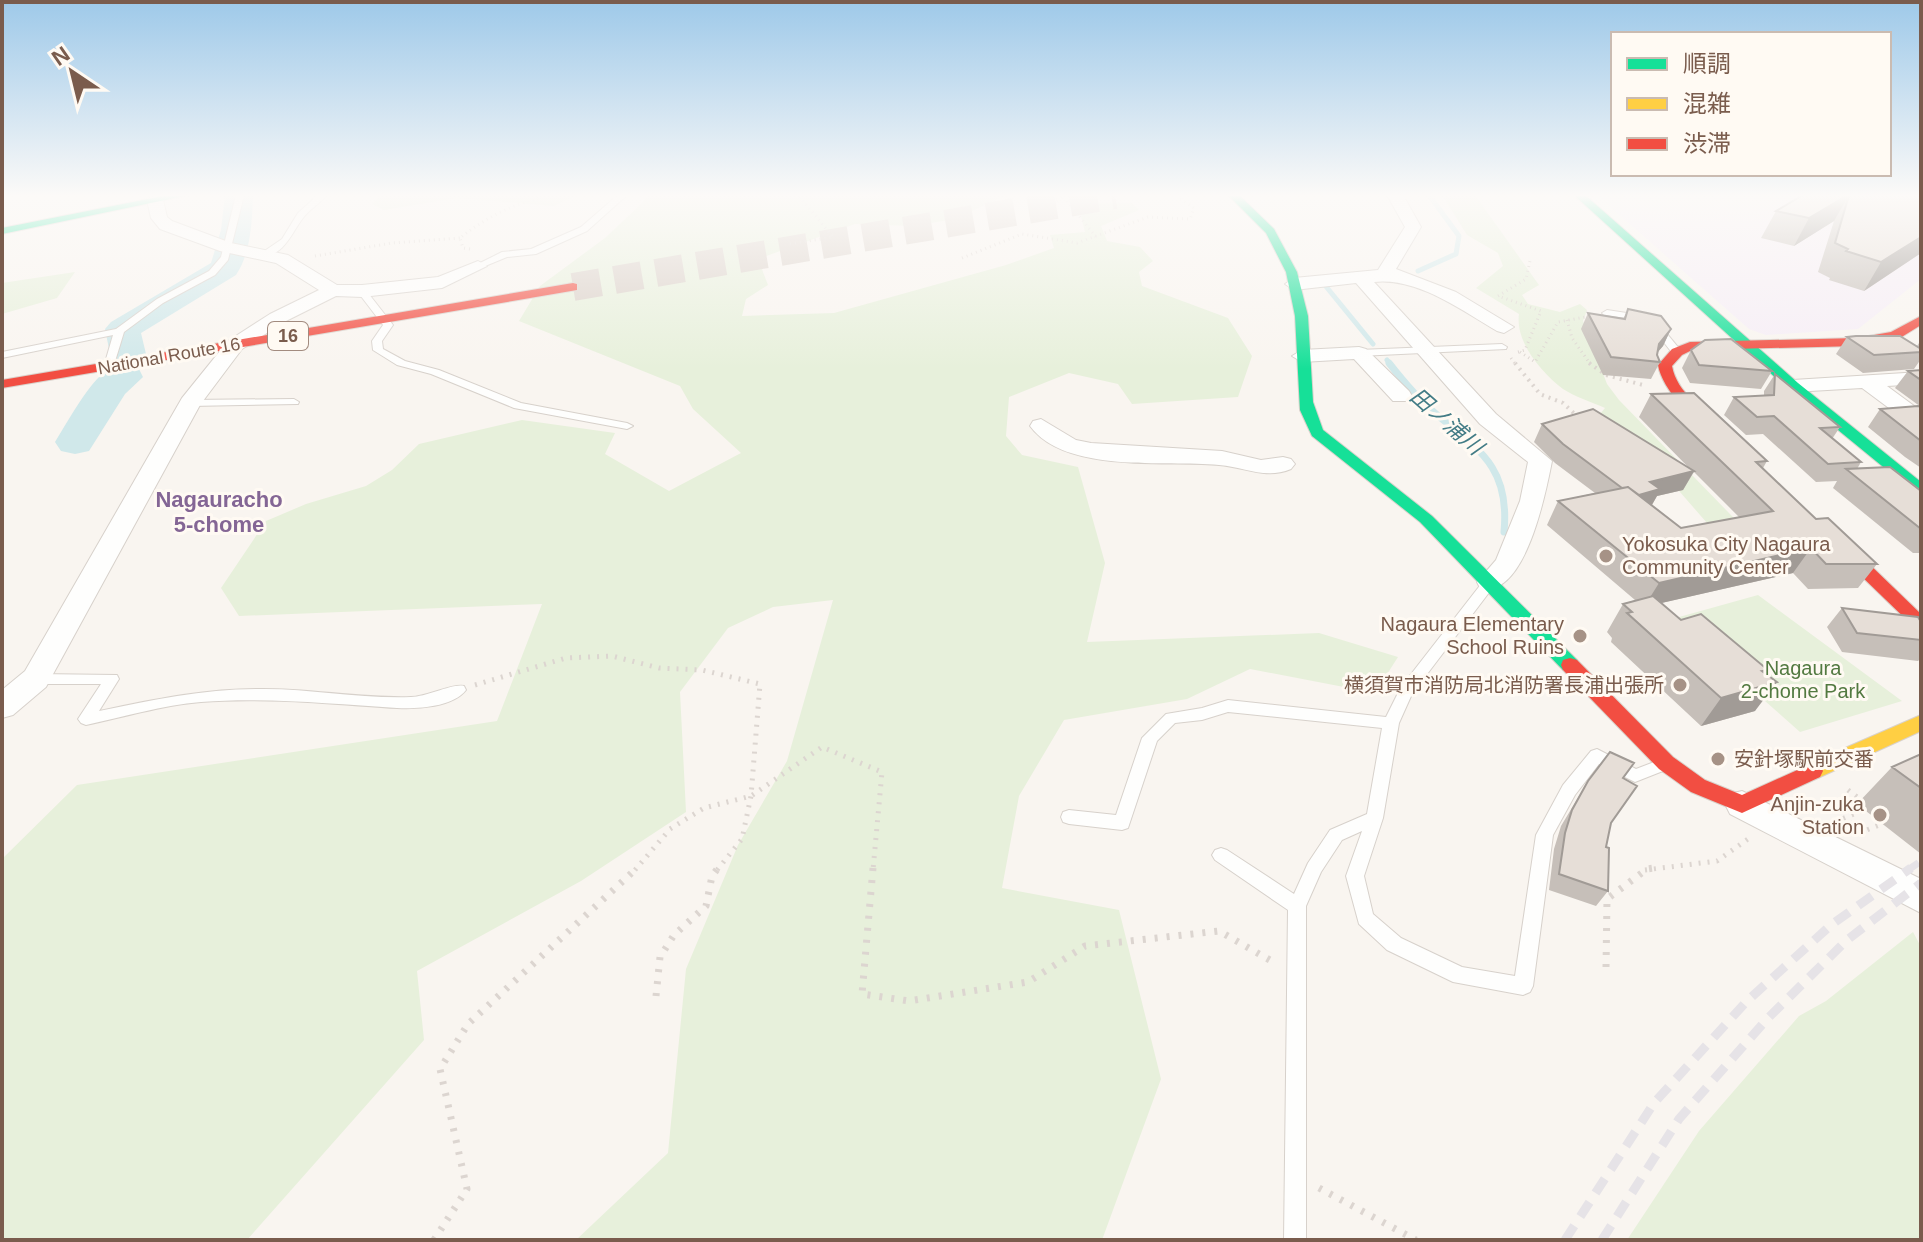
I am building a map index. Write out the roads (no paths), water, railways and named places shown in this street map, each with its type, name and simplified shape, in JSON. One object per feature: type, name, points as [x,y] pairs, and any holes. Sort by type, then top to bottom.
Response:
[{"type":"main road","points":[[1281,253],[1298,298],[1307,419],[1317,433],[1416,510],[1666,763],[1748,819],[1921,722]]},
{"type":"main road","points":[[1644,253],[1793,386],[1921,490]]},
{"type":"main road","name":"National Route 16","points":[[2,384],[573,287]]},
{"type":"main road","points":[[1733,444],[1676,390],[1665,373],[1665,365],[1677,352],[1690,346],[1857,342],[1895,335],[1921,320]]},
{"type":"main road","points":[[1813,520],[1921,624]]},
{"type":"street","points":[[260,253],[282,259],[333,290]]},
{"type":"street","points":[[1385,274],[1397,253]]},
{"type":"street","points":[[2,707],[36,679],[190,403],[235,345],[277,318],[333,290],[362,291],[442,282],[478,266]]},
{"type":"street","points":[[1294,284],[1385,274],[1413,279],[1504,327]]},
{"type":"street","points":[[1361,278],[1488,419],[1522,442],[1540,461],[1532,501],[1508,563],[1490,582]]},
{"type":"street","points":[[1302,356],[1359,353],[1401,396]]},
{"type":"street","points":[[1793,386],[1921,378]]},
{"type":"street","points":[[1867,382],[1921,421]]},
{"type":"street","points":[[1041,426],[1069,446],[1150,458],[1224,458],[1277,468],[1283,464]]},
{"type":"street","points":[[1748,819],[1921,897]]},
{"type":"lane","points":[[2,355],[119,331],[160,301],[212,273],[225,258],[225,253]]},
{"type":"lane","points":[[478,266],[505,254],[520,253]]},
{"type":"lane","points":[[362,291],[388,325],[377,341],[378,350],[401,363],[435,372],[518,406],[627,426]]},
{"type":"lane","points":[[1602,314],[1650,319],[1677,352]]},
{"type":"lane","points":[[109,366],[119,331]]},
{"type":"lane","points":[[1359,353],[1502,347]]},
{"type":"lane","points":[[190,403],[294,402]]},
{"type":"lane","points":[[1490,582],[1406,691],[1391,723],[1375,818],[1355,876],[1365,918],[1394,944],[1460,976],[1523,986],[1545,835],[1569,790],[1597,755],[1635,776],[1666,763]]},
{"type":"lane","points":[[36,679],[112,679],[86,719],[197,697],[260,694],[412,703],[441,698],[459,690]]},
{"type":"lane","points":[[1069,817],[1122,823],[1150,738],[1171,718],[1228,706],[1391,723]]},
{"type":"lane","points":[[1295,1240],[1297,906],[1314,868],[1336,835],[1375,818]]},
{"type":"lane","points":[[1221,855],[1297,906]]},
{"type":"waterway","points":[[128,354],[123,329],[225,268],[229,253]]},
{"type":"waterway","name":"田ノ浦川","points":[[1418,271],[1456,253]]},
{"type":"waterway","name":"田ノ浦川","points":[[1330,284],[1324,284],[1373,344]]},
{"type":"waterway","name":"田ノ浦川","points":[[1387,360],[1391,365]]},
{"type":"waterway","name":"田ノ浦川","points":[[1389,363],[1423,402],[1489,463],[1502,492],[1504,532]]},
{"type":"waterway","points":[[75,442],[110,387],[124,377],[124,373]]},
{"type":"tunnel","points":[[573,287],[774,253]]},
{"type":"railway","points":[[1908,870],[1921,861]]},
{"type":"railway","points":[[1565,1240],[1654,1103],[1746,1002],[1831,925],[1911,868]]},
{"type":"railway","points":[[1602,1240],[1679,1119],[1768,1018],[1847,940],[1921,883]]},
{"type":"place","name":"Yokosuka City Nagaura Community Center","points":[[1606,556]]},
{"type":"place","name":"Nagaura Elementary School Ruins","points":[[1580,636]]},
{"type":"place","name":"横須賀市消防局北消防署長浦出張所","points":[[1680,685]]},
{"type":"place","name":"安針塚駅前交番","points":[[1718,759]]},
{"type":"place","name":"Anjin-zuka Station","points":[[1880,815]]},
{"type":"district","name":"Nagauracho 5-chome","points":[[219,512]]},
{"type":"park label","name":"Nagaura 2-chome Park","points":[[1803,680]]}]
